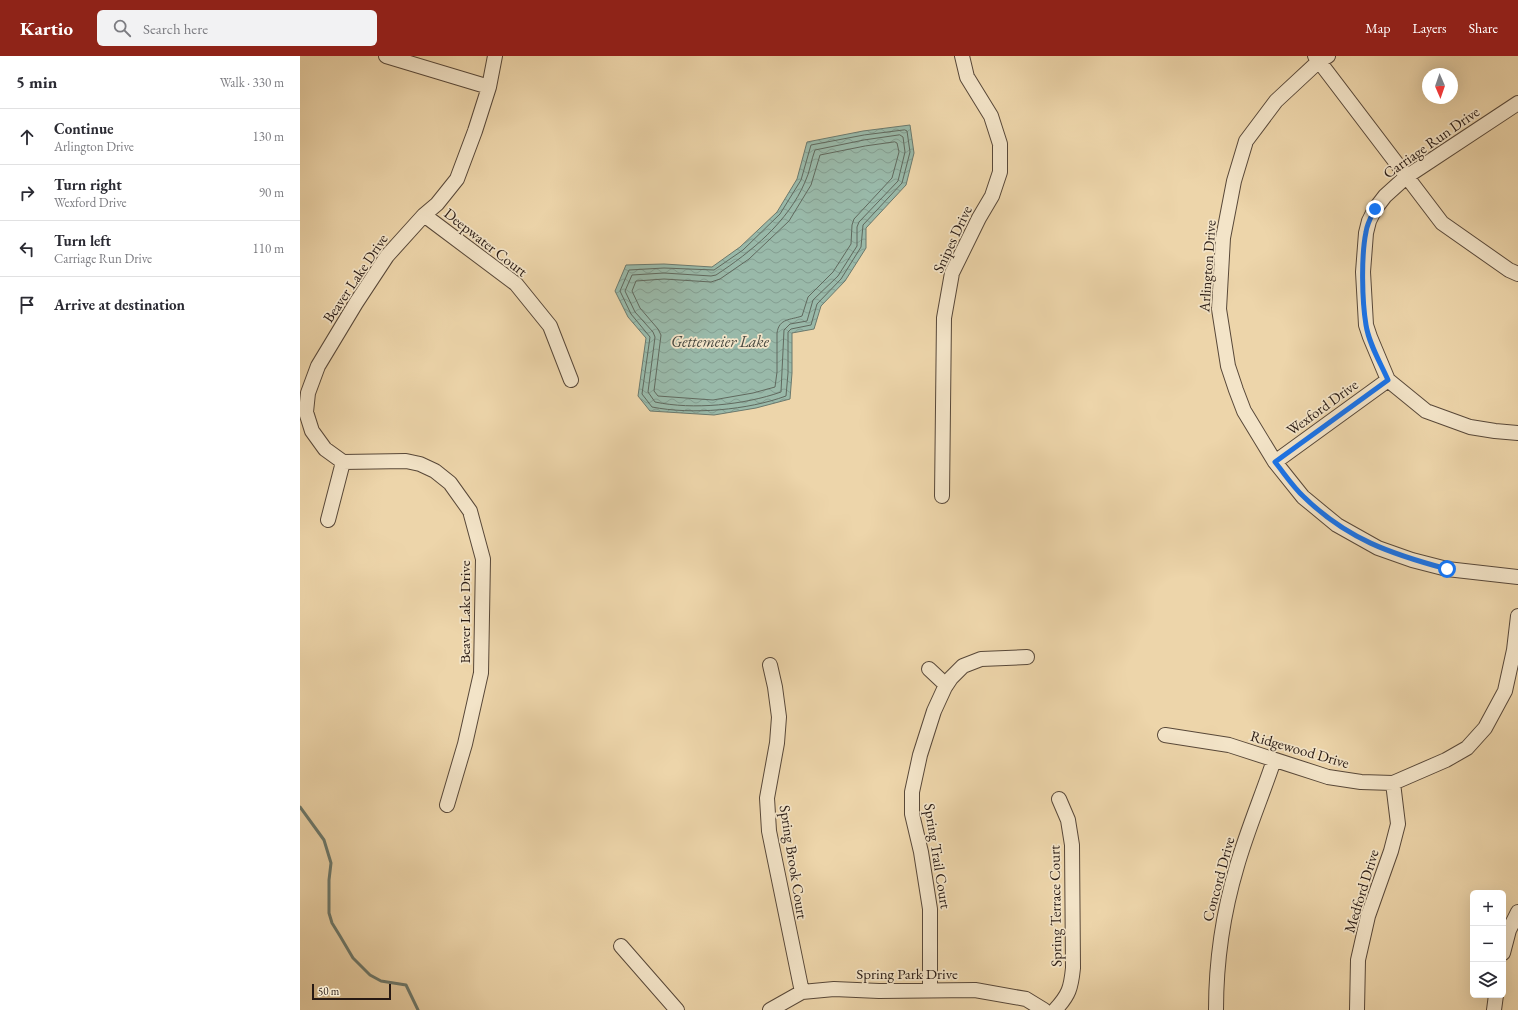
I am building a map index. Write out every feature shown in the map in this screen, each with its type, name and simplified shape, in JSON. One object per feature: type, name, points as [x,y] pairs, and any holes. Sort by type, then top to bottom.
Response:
[{"type":"street","points":[[386,56],[489,87]]},
{"type":"street","name":"Beaver Lake Drive","points":[[447,805],[464,744],[481,673],[483,559],[470,511],[450,483],[435,471],[420,464],[406,461],[343,462],[325,449],[312,430],[306,412],[308,393],[312,380],[322,360],[356,303],[387,256],[424,215],[437,204],[457,179],[475,131],[489,87],[495,56]]},
{"type":"street","name":"Snipes Drive","points":[[942,496],[944,318],[952,273],[979,218],[992,196],[1000,172],[1000,144],[991,116],[967,77],[962,56]]},
{"type":"street","points":[[1321,58],[1406,177],[1442,223],[1509,270],[1518,274]]},
{"type":"street","name":"Arlington Drive","points":[[1321,58],[1276,101],[1246,141],[1234,181],[1223,238],[1219,309],[1228,366],[1244,411],[1275,462],[1303,497],[1337,525],[1378,548],[1412,560],[1447,569],[1518,577]]},
{"type":"street","name":"Carriage Run Drive","points":[[1518,102],[1406,177],[1385,196],[1369,220],[1366,233],[1363,272],[1366,325],[1388,380],[1426,411],[1470,427],[1518,433]]},
{"type":"street","name":"Deepwater Court","points":[[424,215],[516,284],[550,326],[572,380]]},
{"type":"street","name":"Wexford Drive","points":[[1275,462],[1388,380]]},
{"type":"street","points":[[328,520],[343,462]]},
{"type":"street","name":"Ridgewood Drive","points":[[1165,735],[1229,745],[1328,777],[1361,782],[1394,783],[1446,760],[1467,748],[1485,728],[1505,691],[1514,650],[1518,616]]},
{"type":"street","name":"Spring Trail Court","points":[[930,990],[930,909],[921,852],[912,814],[912,792],[922,748],[934,712],[946,685],[963,666],[981,659],[1027,657]]},
{"type":"street","name":"Spring Brook Court","points":[[770,666],[775,687],[779,717],[777,743],[767,798],[769,830],[802,992]]},
{"type":"street","points":[[929,669],[946,685]]},
{"type":"street","name":"Concord Drive","points":[[1216,1010],[1221,935],[1228,900],[1237,866],[1274,760]]},
{"type":"street","name":"Medford Drive","points":[[1357,1010],[1358,960],[1368,916],[1391,851],[1398,824],[1394,783]]},
{"type":"street","name":"Spring Terrace Court","points":[[1055,1010],[1066,998],[1072,980],[1073,968],[1072,845],[1068,820],[1059,799]]},
{"type":"street","points":[[1506,942],[1509,930],[1518,912]]},
{"type":"street","points":[[621,946],[677,1010]]},
{"type":"street","name":"Spring Park Drive","points":[[770,1010],[802,992],[834,989],[879,991],[975,990],[1026,999],[1044,1010]]},
{"type":"street","points":[[1494,1010],[1496,998]]},
{"type":"water","name":"Gettemeier Lake","points":[[910,125],[914,153],[906,185],[866,228],[866,248],[845,281],[821,306],[814,329],[792,333],[792,373],[790,399],[756,408],[714,415],[650,411],[638,396],[646,338],[628,317],[615,291],[626,265],[664,264],[712,267],[740,247],[777,212],[797,179],[807,142],[863,131]]},
{"type":"waterway","points":[[300,807],[324,840],[331,863],[329,880],[329,913],[332,923],[353,958],[370,975],[381,981],[406,985],[418,1010]]},
{"type":"route","points":[[1375,209],[1369,220],[1366,233],[1363,272],[1366,325],[1388,380],[1275,462],[1303,497],[1337,525],[1378,548],[1412,560],[1447,569]]}]
